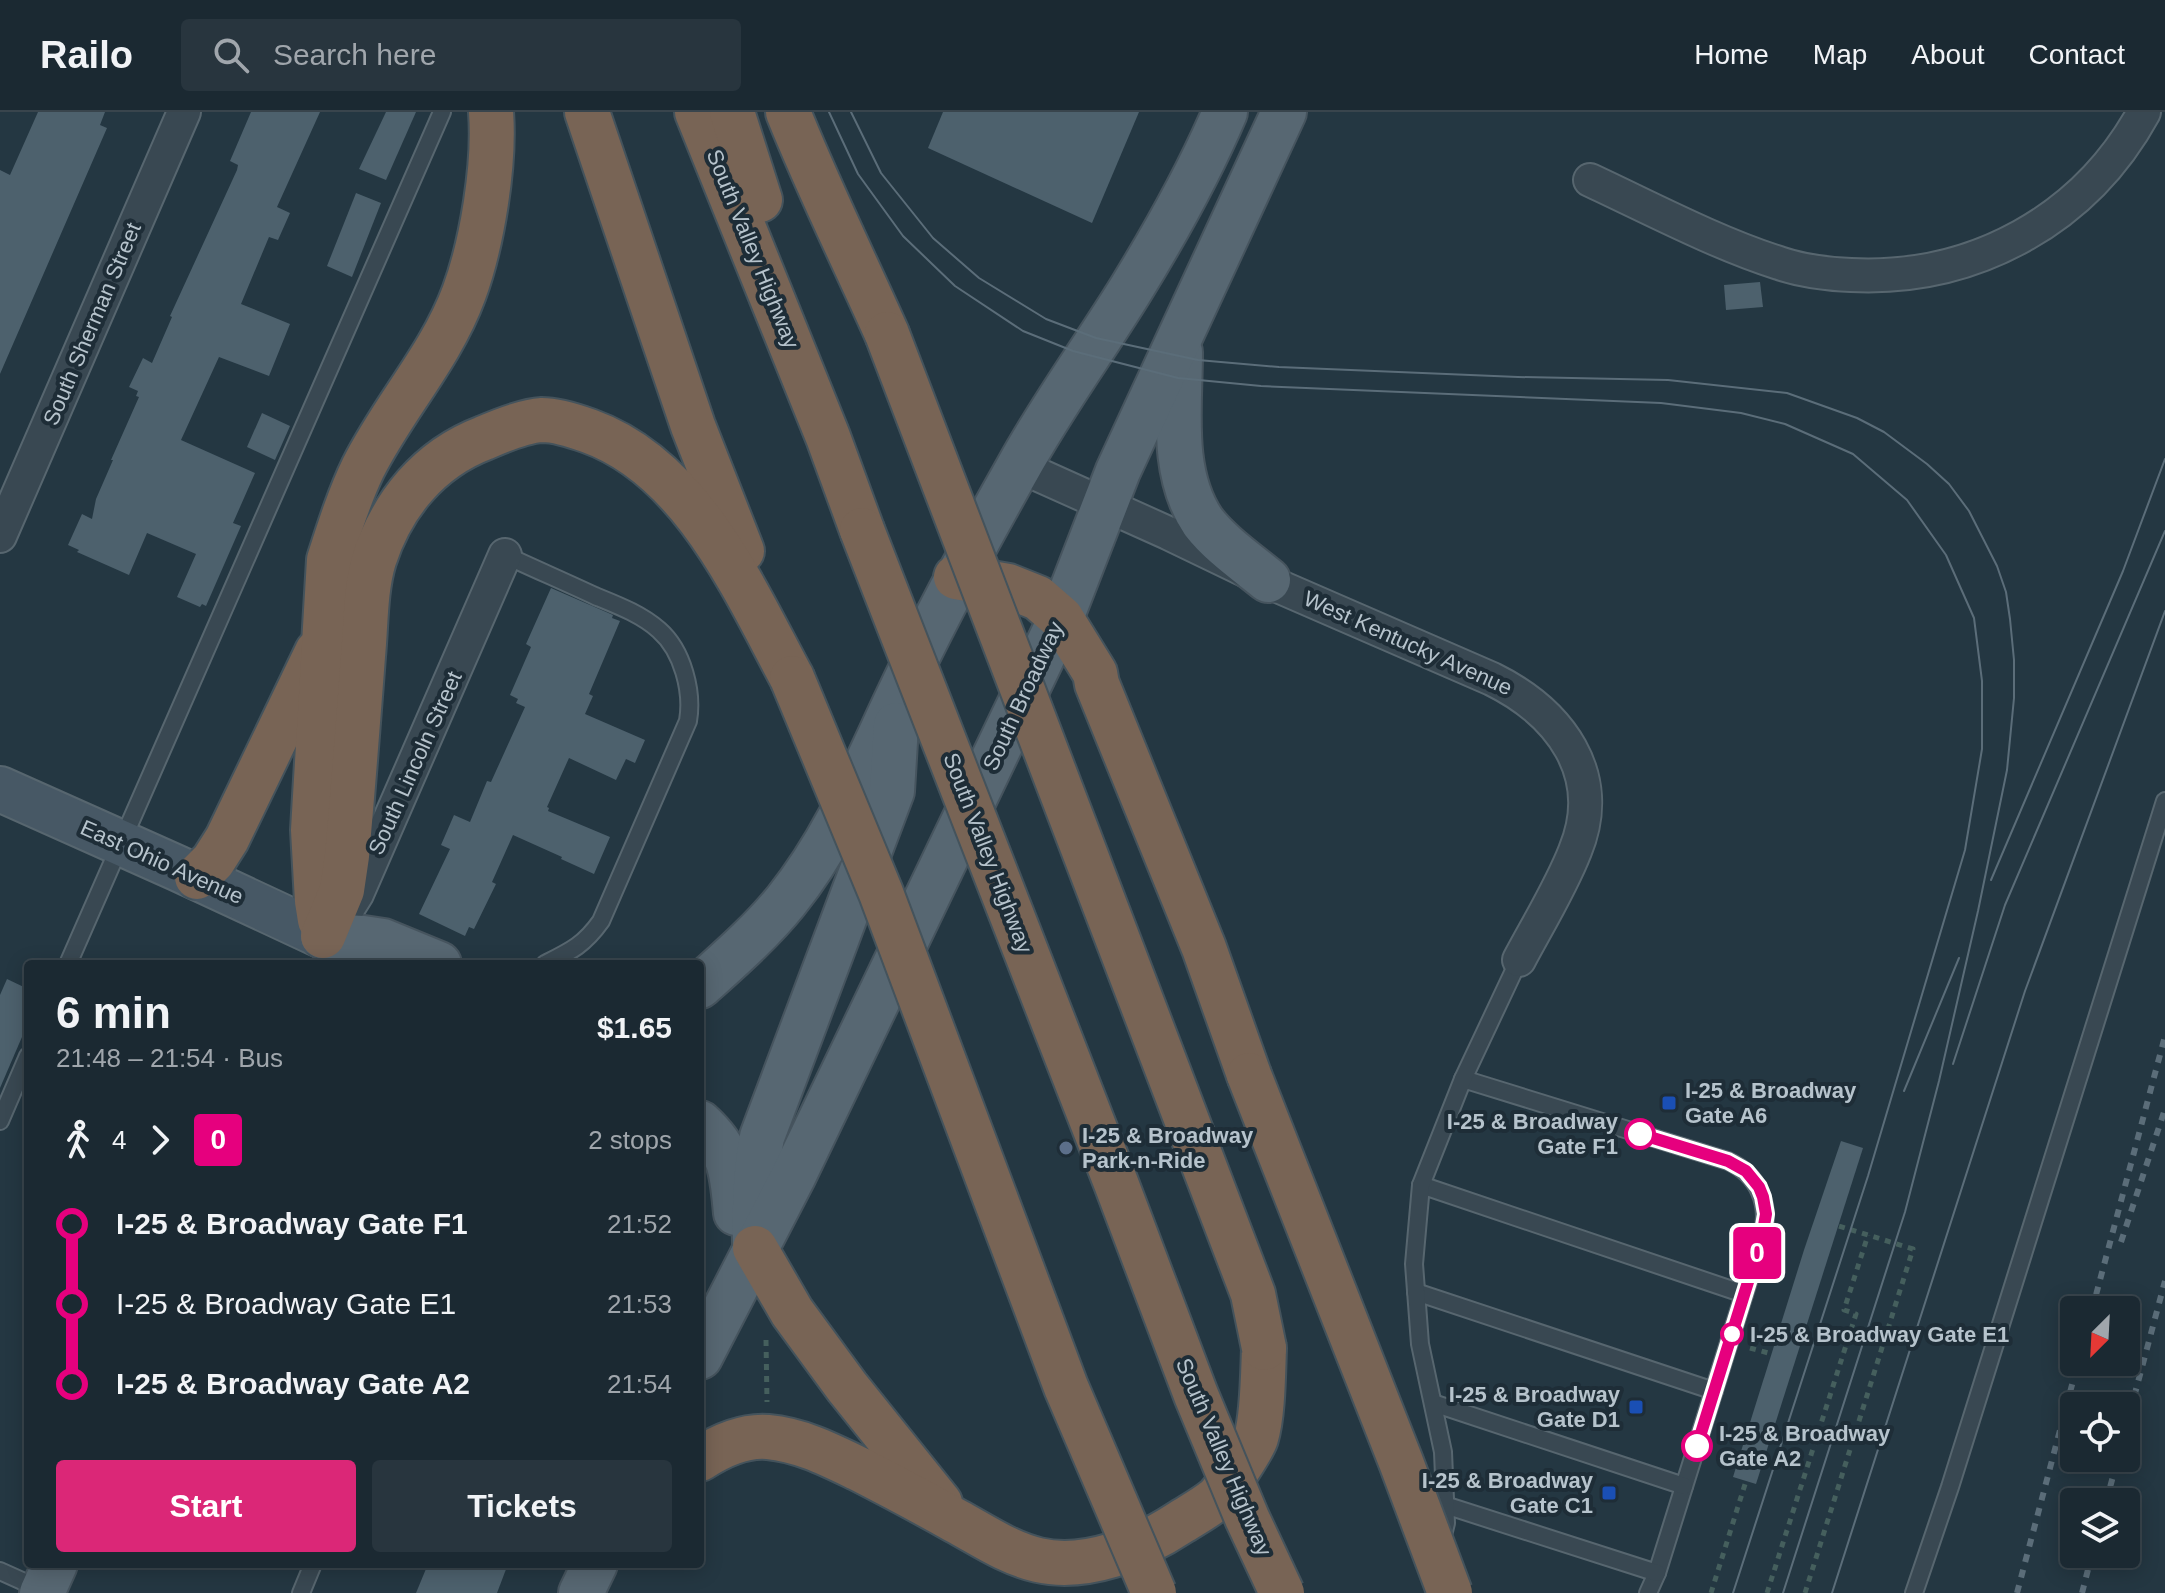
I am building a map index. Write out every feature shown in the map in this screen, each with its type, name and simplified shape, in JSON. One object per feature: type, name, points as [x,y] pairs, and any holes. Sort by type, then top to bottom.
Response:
[{"type":"highway","points":[[328,955],[317,901],[313,830],[329,560],[363,468],[441,340],[464,295],[478,248],[485,204],[491,112]]},
{"type":"highway","points":[[587,112],[693,426],[881,893],[1066,1387],[1154,1593]]},
{"type":"highway","name":"South Valley Highway","points":[[697,112],[828,437],[1196,1395],[1282,1593]]},
{"type":"highway","points":[[732,112],[828,437]]},
{"type":"highway","points":[[704,1456],[735,1441],[750,1438],[767,1437],[798,1442],[854,1467],[1019,1554],[1040,1560],[1074,1562],[1118,1554],[1172,1528],[1219,1497],[1256,1440],[1261,1399],[1264,1348],[1253,1294],[887,334],[788,112]]},
{"type":"highway","points":[[328,955],[345,867],[373,563],[386,529],[408,493],[434,466],[468,444],[541,420],[573,425],[608,438],[669,483],[697,515],[735,572],[792,678]]},
{"type":"highway","points":[[956,577],[1008,586],[1038,598],[1061,618],[1095,673],[1407,1477],[1440,1586]]},
{"type":"highway","points":[[197,877],[213,861],[227,839],[326,632]]},
{"type":"highway","points":[[746,1231],[792,1312],[847,1387],[955,1520]]},
{"type":"main road","points":[[704,982],[786,901],[818,855],[862,777],[956,577],[1067,385],[1131,290],[1178,207],[1225,112]]},
{"type":"main road","name":"South Broadway","points":[[704,1346],[746,1231],[793,1177],[1061,618],[1104,505],[1284,112]]},
{"type":"main road","points":[[1180,337],[1179,456],[1187,484],[1204,522],[1268,580]]},
{"type":"main road","points":[[746,1231],[754,1204],[756,1167],[762,1137],[892,791],[897,699]]},
{"type":"main road","name":"East Ohio Avenue","points":[[328,955],[363,938],[383,941],[429,960]]},
{"type":"main road","points":[[704,1127],[717,1138],[727,1156],[746,1231]]},
{"type":"main road","points":[[704,1179],[746,1231]]},
{"type":"main road","points":[[581,1593],[593,1568]]},
{"type":"street","name":"South Sherman Street","points":[[0,536],[184,112]]},
{"type":"street","points":[[1590,180],[1781,264],[1830,274],[1868,276],[1930,271],[1989,252],[2023,236],[2064,208],[2100,175],[2131,135],[2144,112]]},
{"type":"street","name":"West Kentucky Avenue","points":[[1019,466],[1517,691],[1540,709],[1562,733],[1578,763],[1584,797],[1583,826],[1576,851],[1519,960]]},
{"type":"street","name":"South Lincoln Street","points":[[328,955],[505,555]]},
{"type":"street","name":"East Ohio Avenue","points":[[0,789],[197,877],[328,955]]},
{"type":"lane","points":[[70,960],[442,112]]},
{"type":"lane","points":[[505,555],[631,612],[661,631],[676,652],[691,704],[688,721],[601,921],[589,938],[553,960]]},
{"type":"lane","points":[[1914,1593],[2165,801]]},
{"type":"lane","points":[[1440,1586],[1446,1523],[1443,1452],[1420,1344],[1414,1264],[1421,1185],[1463,1079],[1519,960]]},
{"type":"lane","points":[[0,1121],[24,1065]]},
{"type":"lane","points":[[1463,1079],[1728,1161],[1746,1171],[1759,1187],[1766,1214],[1762,1237],[1657,1573],[1648,1593]]},
{"type":"lane","points":[[1421,1185],[1744,1294]]},
{"type":"lane","points":[[1416,1292],[1714,1391]]},
{"type":"lane","points":[[1433,1403],[1684,1486]]},
{"type":"lane","points":[[1445,1505],[1657,1573]]},
{"type":"lane","points":[[301,1593],[311,1568]]},
{"type":"lane","points":[[0,1571],[47,1585]]},
{"type":"path","points":[[1805,1593],[1913,1249],[1839,1226]]},
{"type":"path","points":[[1767,1593],[1856,1314],[1844,1310],[1868,1235]]},
{"type":"path","points":[[766,1331],[767,1415]]},
{"type":"path","points":[[1711,1593],[1746,1481]]},
{"type":"building","points":[[38,112],[105,112],[100,125],[107,128],[0,374],[0,170],[10,175]]},
{"type":"building","points":[[251,112],[320,112],[277,207],[290,213],[278,240],[269,237],[241,304],[290,324],[269,376],[219,357],[181,440],[255,473],[233,523],[241,526],[206,606],[202,604],[200,607],[177,597],[196,554],[147,533],[129,575],[68,545],[82,514],[92,519],[111,460],[139,397],[136,396],[138,391],[129,387],[143,358],[152,363],[170,316],[237,170],[238,165],[230,161]]},
{"type":"building","points":[[386,112],[416,112],[386,180],[359,169]]},
{"type":"building","points":[[943,112],[1139,112],[1092,223],[928,148]]},
{"type":"building","points":[[356,193],[381,203],[352,277],[327,266]]},
{"type":"building","points":[[1760,282],[1763,307],[1726,310],[1724,285]]},
{"type":"building","points":[[262,413],[290,426],[275,460],[247,447]]},
{"type":"building","points":[[551,588],[620,621],[589,694],[593,696],[585,714],[645,740],[635,763],[626,759],[616,780],[569,758],[547,807],[548,811],[610,837],[594,874],[513,835],[492,882],[496,884],[474,929],[469,927],[465,936],[419,914],[450,849],[441,845],[454,815],[470,822],[525,707],[516,703],[518,699],[510,695],[531,647],[526,644]]},
{"type":"building","points":[[7,979],[24,987],[24,1032],[0,1088],[0,995]]},
{"type":"building","points":[[1841,1141],[1863,1148],[1756,1484],[1733,1477]]},
{"type":"building","points":[[426,1568],[506,1568],[497,1593],[416,1593]]},
{"type":"tram line","points":[[829,112],[858,174],[903,236],[955,286],[1023,331],[1073,351],[1178,378],[1261,386],[1661,403],[1741,413],[1785,424],[1853,454],[1907,500],[1946,555],[1974,618],[1982,681],[1982,749],[1965,850],[1868,1176],[1733,1593]]},
{"type":"tram line","points":[[851,112],[881,173],[933,238],[979,278],[1046,319],[1096,338],[1198,360],[1279,367],[1668,380],[1787,393],[1857,418],[1884,432],[1949,484],[1969,511],[1997,566],[2006,592],[2010,619],[2014,698],[2007,770],[1939,1081],[1905,1212],[1783,1593]]},
{"type":"tram line","points":[[1991,880],[2123,571],[2165,459]]},
{"type":"tram line","points":[[1953,1064],[2005,905],[2165,531]]},
{"type":"tram line","points":[[1832,1593],[2025,991],[2165,611]]},
{"type":"tram line","points":[[1904,1091],[1959,958]]},
{"type":"railway","points":[[2096,1296],[2165,1036]]},
{"type":"railway","points":[[2121,1242],[2165,1109]]},
{"type":"railway","points":[[2135,1392],[2165,1281]]},
{"type":"railway","points":[[2017,1593],[2074,1376]]},
{"type":"railway","points":[[2110,1488],[2114,1472]]},
{"type":"railway","points":[[2082,1593],[2088,1568]]},
{"type":"bus line","name":"0","points":[[1640,1134],[1738,1165],[1753,1178],[1763,1197],[1766,1214],[1762,1237],[1697,1446]]},
{"type":"place","name":"I-25 & Broadway Gate A6","points":[[1669,1103]]},
{"type":"place","name":"I-25 & Broadway Gate F1","points":[[1640,1134]]},
{"type":"place","name":"I-25 & Broadway Park-n-Ride","points":[[1066,1148]]},
{"type":"place","name":"I-25 & Broadway Gate E1","points":[[1732,1334]]},
{"type":"place","name":"I-25 & Broadway Gate D1","points":[[1636,1407]]},
{"type":"place","name":"I-25 & Broadway Gate A2","points":[[1697,1446]]},
{"type":"place","name":"I-25 & Broadway Gate C1","points":[[1609,1493]]}]
